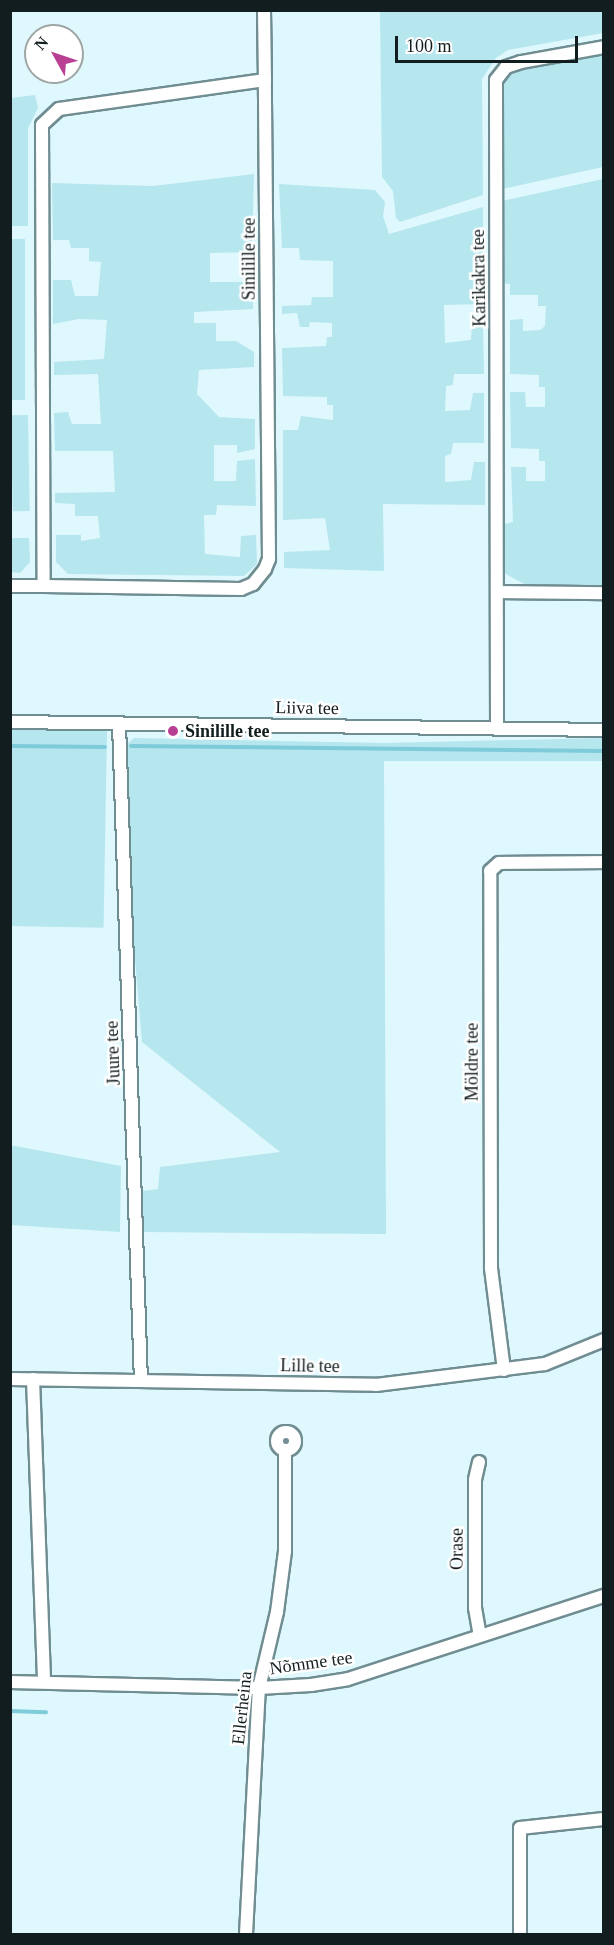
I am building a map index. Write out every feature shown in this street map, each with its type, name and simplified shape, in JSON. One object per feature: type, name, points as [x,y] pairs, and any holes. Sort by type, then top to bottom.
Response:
[{"type":"street","name":"Sinilille tee","points":[[10,586],[241,589],[254,584],[265,569],[269,559],[264,10]]},
{"type":"street","name":"Karikakra tee","points":[[497,728],[500,592],[496,80],[506,68],[520,62],[603,47]]},
{"type":"street","points":[[44,586],[42,125],[59,109],[265,80]]},
{"type":"street","points":[[500,592],[603,593]]},
{"type":"street","name":"Liiva tee","points":[[10,722],[603,730]]},
{"type":"street","name":"Juure tee","points":[[119,723],[141,1381]]},
{"type":"street","name":"Möldre tee","points":[[504,1370],[491,1268],[490,871],[499,863],[603,862]]},
{"type":"street","name":"Lille tee","points":[[10,1379],[376,1385],[504,1370],[569,1357],[603,1340]]},
{"type":"street","points":[[33,1379],[44,1682]]},
{"type":"street","name":"Ellerheina","points":[[246,1935],[258,1688],[277,1612],[285,1551],[285,1450]]},
{"type":"street","name":"Orase","points":[[479,1462],[475,1480],[475,1608],[480,1636]]},
{"type":"street","name":"Nõmme tee","points":[[10,1682],[258,1688],[348,1679],[603,1596]]},
{"type":"street","points":[[520,1935],[520,1828],[603,1819]]},
{"type":"shaded area","points":[[380,11],[603,11],[603,33],[508,50],[496,58],[482,79],[483,195],[400,222],[396,218],[393,191],[382,177]]},
{"type":"shaded area","points":[[603,53],[603,167],[502,189],[501,93],[505,81],[516,71]]},
{"type":"shaded area","points":[[35,95],[38,108],[28,128],[28,226],[11,226],[11,98]]},
{"type":"shaded area","points":[[254,174],[252,252],[210,253],[210,282],[253,282],[253,309],[194,312],[194,323],[216,323],[216,341],[236,341],[254,352],[254,367],[199,370],[197,394],[219,417],[255,419],[255,449],[237,453],[237,445],[214,445],[214,481],[236,481],[237,461],[255,459],[256,506],[217,505],[216,515],[204,515],[205,554],[240,557],[241,536],[256,535],[257,564],[244,576],[68,574],[56,562],[56,535],[81,535],[81,541],[100,538],[98,516],[75,516],[75,504],[55,503],[55,493],[115,492],[113,451],[55,451],[54,413],[68,412],[72,424],[101,424],[98,374],[54,375],[54,362],[104,359],[107,320],[79,319],[53,324],[53,280],[71,280],[75,296],[98,296],[101,262],[89,261],[89,248],[71,248],[69,240],[53,240],[52,183],[153,186]]},
{"type":"shaded area","points":[[603,179],[603,585],[526,585],[504,573],[504,524],[513,522],[511,467],[526,467],[526,481],[545,481],[545,461],[539,461],[539,449],[511,448],[510,392],[525,392],[526,407],[545,407],[545,387],[539,387],[539,375],[510,374],[510,320],[523,319],[523,331],[540,330],[545,326],[546,306],[538,306],[538,295],[510,295],[510,284],[502,283],[502,201]]},
{"type":"shaded area","points":[[279,184],[375,190],[385,202],[383,216],[389,234],[483,207],[483,304],[444,305],[445,343],[471,340],[472,324],[483,323],[484,374],[454,374],[453,385],[446,386],[445,411],[470,410],[473,393],[484,393],[484,443],[453,443],[451,454],[445,456],[445,482],[471,480],[474,462],[485,462],[485,505],[383,504],[384,571],[284,568],[284,552],[330,550],[325,518],[283,520],[283,430],[298,430],[301,416],[333,420],[333,405],[327,405],[327,397],[283,396],[282,348],[326,346],[327,337],[332,337],[332,323],[310,322],[309,327],[300,327],[297,313],[282,314],[282,306],[311,305],[312,297],[333,297],[333,261],[300,260],[299,248],[282,248]]},
{"type":"shaded area","points":[[11,239],[25,239],[25,400],[11,400]]},
{"type":"shaded area","points":[[11,415],[28,415],[30,511],[13,511]]},
{"type":"shaded area","points":[[12,538],[29,538],[30,562],[20,573],[11,572]]},
{"type":"shaded area","points":[[11,729],[107,731],[104,928],[10,926]]},
{"type":"shaded area","points":[[134,738],[384,743],[603,738],[603,761],[384,761],[386,1234],[144,1232],[142,1191],[158,1189],[160,1167],[280,1152],[142,1042],[132,923],[127,744]]},
{"type":"shaded area","points":[[10,1145],[121,1166],[120,1232],[11,1225]]},
{"type":"waterway","points":[[10,746],[105,747]]},
{"type":"waterway","points":[[131,746],[604,751]]},
{"type":"waterway","points":[[40,1395],[41,1428]]},
{"type":"waterway","points":[[10,1711],[46,1712]]},
{"type":"place","name":"Sinilille tee","points":[[173,731]]}]
